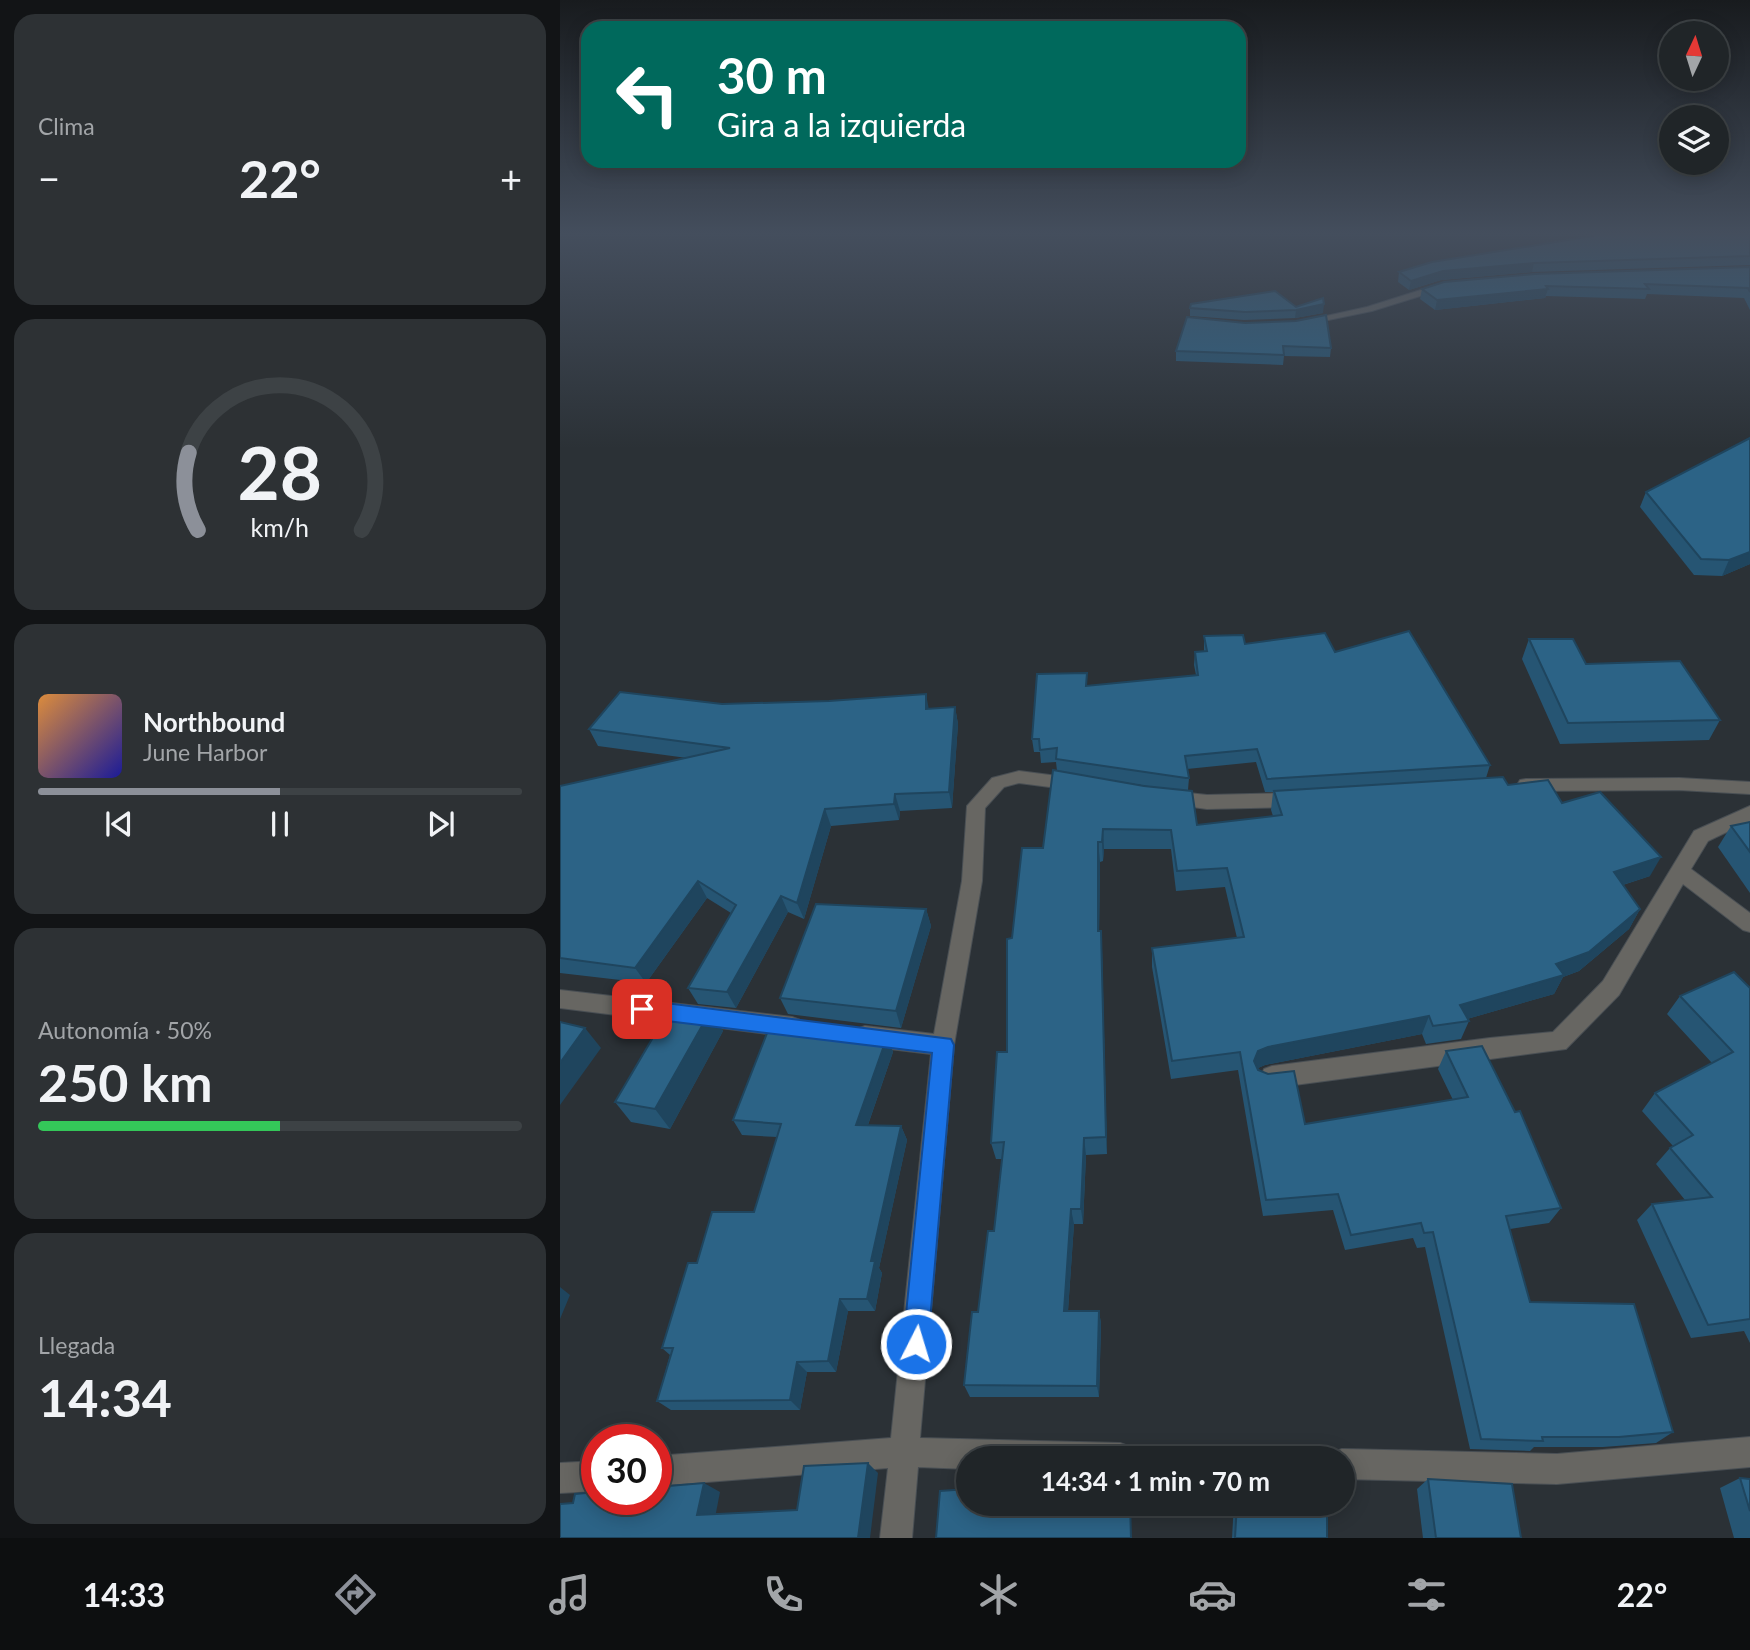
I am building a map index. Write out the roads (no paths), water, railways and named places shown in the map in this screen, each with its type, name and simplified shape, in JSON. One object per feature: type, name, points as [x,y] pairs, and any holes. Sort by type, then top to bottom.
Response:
[{"type":"street","points":[[1295,324],[1380,306]]},
{"type":"street","points":[[896,1538],[943,1045],[972,881],[976,806],[998,782],[1018,777],[1094,787]]},
{"type":"street","points":[[1506,787],[1679,783],[1750,788]]},
{"type":"street","points":[[1156,797],[1207,802],[1308,799]]},
{"type":"street","points":[[1266,1078],[1490,1048],[1558,1042],[1611,988],[1702,836],[1750,813]]},
{"type":"street","points":[[1680,871],[1750,925]]},
{"type":"street","points":[[560,999],[820,1030]]},
{"type":"street","points":[[848,1034],[943,1045]]},
{"type":"street","points":[[672,1470],[906,1452],[956,1453]]},
{"type":"street","points":[[1355,1464],[1557,1469],[1750,1452]]},
{"type":"street","points":[[560,1478],[581,1477]]}]
